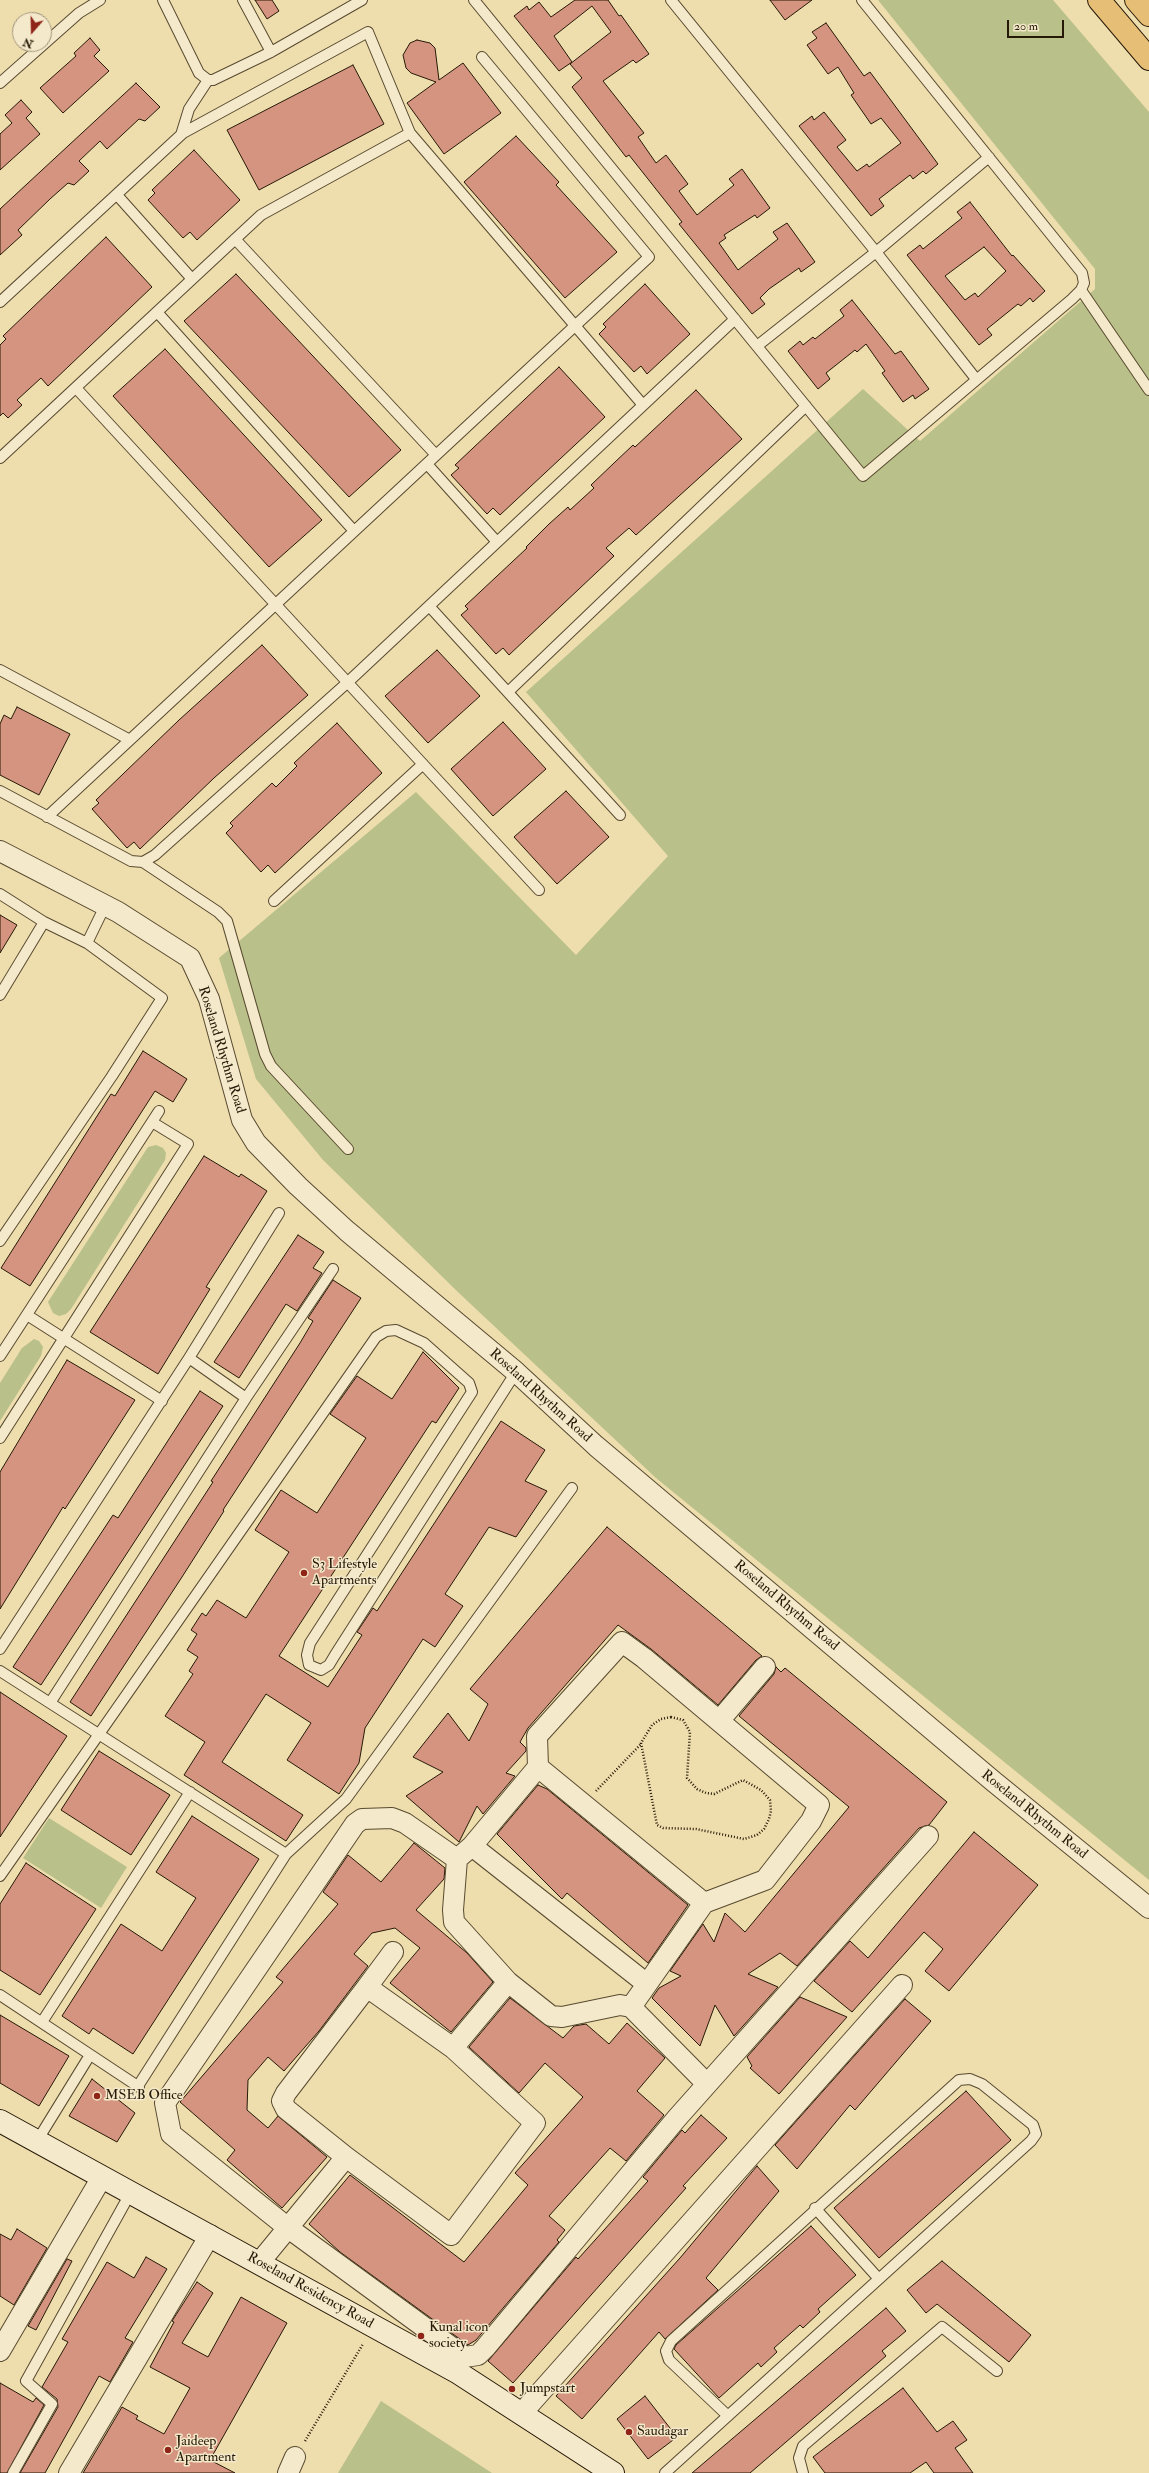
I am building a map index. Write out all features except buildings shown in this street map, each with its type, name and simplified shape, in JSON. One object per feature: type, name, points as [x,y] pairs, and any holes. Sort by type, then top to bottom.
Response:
[{"type":"main road","points":[[1099,0],[1149,59]]},
{"type":"main road","points":[[1136,0],[1149,15]]},
{"type":"street","name":"Roseland Rhythm Road","points":[[0,851],[105,906],[190,958],[209,999],[242,1120],[256,1143],[298,1186],[347,1231],[516,1372],[596,1446],[974,1766],[1149,1908]]},
{"type":"street","points":[[631,2007],[704,1903],[765,1880],[811,1821],[819,1805],[622,1642],[537,1736],[538,1767],[472,1846],[457,1859],[453,1910],[454,1922],[508,1982],[551,2016],[562,2017],[620,2005],[631,2007],[707,2084]]},
{"type":"street","points":[[719,1721],[765,1667]]},
{"type":"street","points":[[538,1767],[704,1903]]},
{"type":"street","points":[[457,1859],[405,1823],[392,1818],[362,1820],[355,1824],[165,2103],[168,2126],[171,2134],[288,2227],[451,2349],[465,2357],[478,2355],[707,2084],[928,1836]]},
{"type":"street","points":[[472,1846],[647,1984]]},
{"type":"street","points":[[367,1987],[453,2048],[535,2123],[451,2235],[346,2158],[286,2109],[282,2101],[286,2093],[393,1952]]},
{"type":"street","points":[[453,2048],[508,1982]]},
{"type":"street","points":[[521,2414],[902,1985]]},
{"type":"street","name":"Roseland Residency Road","points":[[0,2121],[457,2372],[613,2473]]},
{"type":"street","points":[[259,2263],[346,2158]]},
{"type":"street","points":[[0,2351],[102,2177]]},
{"type":"street","points":[[69,2473],[210,2236]]},
{"type":"lane","points":[[0,83],[79,13],[100,0]]},
{"type":"lane","points":[[163,0],[199,73],[208,80],[213,80],[271,52],[362,0]]},
{"type":"lane","points":[[243,0],[271,52]]},
{"type":"lane","points":[[474,0],[863,476],[1081,290],[1084,283],[1082,273],[862,0]]},
{"type":"lane","points":[[672,0],[876,252],[976,379]]},
{"type":"lane","points":[[0,302],[181,135],[368,32],[410,133],[643,405]]},
{"type":"lane","points":[[47,817],[649,258],[482,57]]},
{"type":"lane","points":[[181,135],[189,109],[208,80]]},
{"type":"lane","points":[[0,458],[261,215],[410,133]]},
{"type":"lane","points":[[757,346],[876,252],[989,157]]},
{"type":"lane","points":[[117,195],[192,279]]},
{"type":"lane","points":[[235,239],[436,455]]},
{"type":"lane","points":[[1081,290],[1149,390]]},
{"type":"lane","points":[[157,312],[354,531]]},
{"type":"lane","points":[[143,862],[154,856],[348,682],[735,319]]},
{"type":"lane","points":[[76,388],[539,890]]},
{"type":"lane","points":[[508,692],[806,406]]},
{"type":"lane","points":[[427,464],[497,542]]},
{"type":"lane","points":[[429,606],[620,815]]},
{"type":"lane","points":[[0,670],[130,740]]},
{"type":"lane","points":[[274,901],[423,764]]},
{"type":"lane","points":[[0,791],[130,861],[143,862],[218,912],[227,921],[265,1054],[271,1066],[348,1149]]},
{"type":"lane","points":[[0,894],[44,922],[87,943],[162,998],[0,1241]]},
{"type":"lane","points":[[87,943],[105,906]]},
{"type":"lane","points":[[0,995],[44,922]]},
{"type":"lane","points":[[0,1356],[159,1111]]},
{"type":"lane","points":[[0,1438],[188,1144],[152,1122]]},
{"type":"lane","points":[[0,1649],[162,1401],[278,1214]]},
{"type":"lane","points":[[50,1703],[246,1398],[333,1269]]},
{"type":"lane","points":[[27,1315],[162,1401]]},
{"type":"lane","points":[[0,1876],[97,1735],[376,1338],[386,1331],[396,1330],[424,1343],[469,1382],[472,1392],[310,1643],[307,1656],[310,1665],[321,1670],[332,1660],[516,1372]]},
{"type":"lane","points":[[189,1358],[246,1398]]},
{"type":"lane","points":[[0,1995],[139,2087],[286,1854],[346,1800],[572,1488]]},
{"type":"lane","points":[[0,1671],[97,1735],[190,1792],[286,1854]]},
{"type":"lane","points":[[42,2022],[190,1792]]},
{"type":"lane","points":[[37,2141],[90,2055]]},
{"type":"lane","points":[[665,2473],[1032,2141],[1036,2134],[1033,2126],[982,2084],[970,2079],[959,2080],[815,2208],[671,2340],[666,2351],[669,2360],[728,2416]]},
{"type":"lane","points":[[13,2473],[52,2404],[26,2381],[131,2192]]},
{"type":"lane","points":[[815,2208],[879,2279]]},
{"type":"lane","points":[[803,2473],[799,2458],[803,2446],[942,2327],[997,2371]]},
{"type":"path","points":[[583,1804],[641,1744],[647,1732],[661,1719],[671,1717],[683,1720],[690,1732],[691,1744],[686,1769],[689,1781],[706,1793],[714,1794],[743,1780],[762,1790],[770,1800],[772,1812],[764,1830],[757,1835],[744,1839],[696,1828],[663,1828],[657,1824],[641,1744]]},
{"type":"path","points":[[292,2465],[373,2327]]},
{"type":"green space","points":[[878,0],[1053,0],[1149,112],[1149,1880],[656,1478],[460,1294],[323,1160],[256,1079],[219,958],[416,792],[576,955],[668,856],[526,692],[863,389],[920,441],[1095,289],[1095,269]]},
{"type":"green space","points":[[156,1145],[163,1148],[166,1153],[165,1160],[71,1309],[66,1314],[59,1316],[53,1313],[48,1302],[148,1147]]},
{"type":"green space","points":[[34,1339],[39,1341],[43,1347],[41,1356],[0,1421],[0,1383],[22,1348]]},
{"type":"green space","points":[[49,1818],[127,1867],[101,1908],[23,1858]]},
{"type":"green space","points":[[381,2401],[492,2473],[338,2473]]},
{"type":"place","name":"S3 Lifestyle Apartments","points":[[304,1573]]},
{"type":"place","name":"MSEB Office","points":[[97,2096]]},
{"type":"place","name":"Kunal icon society","points":[[421,2336]]},
{"type":"place","name":"Jumpstart","points":[[512,2389]]},
{"type":"place","name":"Saudagar","points":[[629,2432]]},
{"type":"place","name":"Jaideep Apartment","points":[[168,2450]]}]
